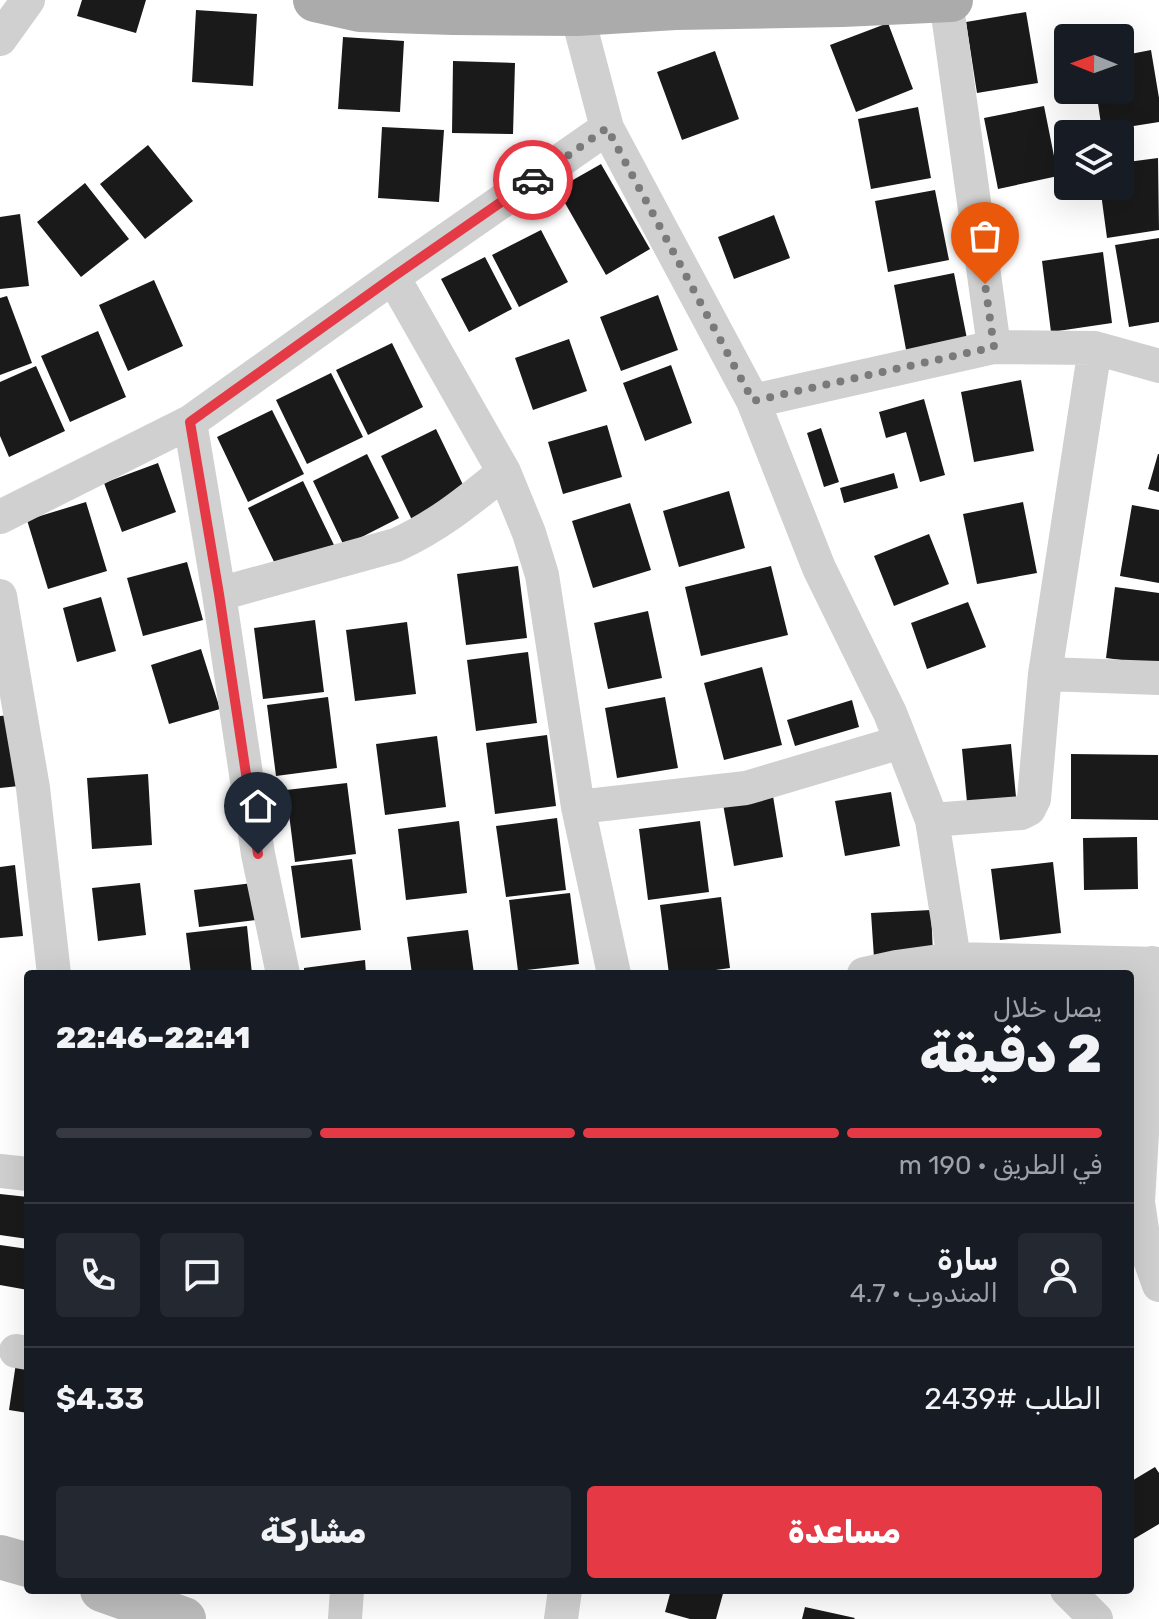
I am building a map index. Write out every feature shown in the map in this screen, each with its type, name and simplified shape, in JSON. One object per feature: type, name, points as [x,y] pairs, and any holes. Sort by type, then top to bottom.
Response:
[{"type":"main road","points":[[315,0],[360,10],[577,14],[948,0]]},
{"type":"main road","points":[[0,1557],[24,1564]]},
{"type":"main road","points":[[113,1594],[184,1619]]},
{"type":"street","points":[[0,39],[28,0]]},
{"type":"street","points":[[948,0],[994,347]]},
{"type":"street","points":[[577,14],[607,128],[753,401],[819,568],[890,713],[932,820],[954,959]]},
{"type":"street","points":[[0,517],[190,422],[607,128]]},
{"type":"street","points":[[393,277],[504,472],[529,533],[542,575],[578,807],[613,970]]},
{"type":"street","points":[[753,401],[994,347],[1095,348],[1159,366]]},
{"type":"street","points":[[932,820],[1021,813],[1029,809],[1034,799],[1045,674],[1095,348]]},
{"type":"street","points":[[190,422],[258,854],[282,970]]},
{"type":"street","points":[[219,594],[396,545],[451,515],[504,472]]},
{"type":"street","points":[[0,596],[33,788],[54,970]]},
{"type":"street","points":[[1045,674],[1159,678]]},
{"type":"street","points":[[578,807],[746,788],[901,742]]},
{"type":"street","points":[[882,970],[954,959],[1156,964],[1144,1243],[1159,1285]]},
{"type":"street","points":[[0,1171],[24,1174]]},
{"type":"street","points":[[345,1619],[347,1594]]},
{"type":"street","points":[[561,1619],[564,1594]]},
{"type":"street","points":[[1071,1594],[1096,1619]]},
{"type":"building","points":[[82,0],[146,0],[136,33],[77,16]]},
{"type":"building","points":[[196,10],[257,14],[253,86],[192,82]]},
{"type":"building","points":[[1026,12],[1038,83],[977,93],[966,22]]},
{"type":"building","points":[[888,23],[913,89],[856,112],[830,45]]},
{"type":"building","points":[[343,37],[404,41],[400,112],[338,109]]},
{"type":"building","points":[[1151,50],[1159,98],[1159,122],[1134,126],[1134,120],[1100,120],[1098,104],[1134,104],[1134,53]]},
{"type":"building","points":[[715,51],[739,119],[682,140],[657,72]]},
{"type":"building","points":[[453,61],[515,63],[513,134],[452,133]]},
{"type":"building","points":[[1044,106],[1054,156],[1054,177],[998,189],[984,118]]},
{"type":"building","points":[[918,107],[931,178],[871,189],[858,119]]},
{"type":"building","points":[[382,127],[444,130],[439,202],[378,198]]},
{"type":"building","points":[[148,145],[193,201],[145,239],[100,184]]},
{"type":"building","points":[[1158,158],[1159,230],[1107,238],[1102,200],[1134,200],[1134,161]]},
{"type":"building","points":[[601,164],[650,249],[606,275],[557,189]]},
{"type":"building","points":[[85,183],[129,239],[81,277],[37,222]]},
{"type":"building","points":[[935,190],[949,260],[888,272],[875,201]]},
{"type":"building","points":[[20,214],[29,286],[0,289],[0,217]]},
{"type":"building","points":[[774,215],[790,258],[734,279],[718,237]]},
{"type":"building","points":[[541,230],[568,282],[519,307],[492,255]]},
{"type":"building","points":[[1159,238],[1159,322],[1129,327],[1115,245]]},
{"type":"building","points":[[1103,252],[1112,323],[1051,332],[1042,261]]},
{"type":"building","points":[[485,257],[512,309],[469,332],[441,279]]},
{"type":"building","points":[[954,273],[968,344],[907,355],[894,285]]},
{"type":"building","points":[[154,280],[183,346],[128,371],[99,305]]},
{"type":"building","points":[[658,295],[678,350],[621,371],[600,317]]},
{"type":"building","points":[[7,296],[32,363],[0,375],[0,298]]},
{"type":"building","points":[[98,331],[126,397],[70,422],[41,356]]},
{"type":"building","points":[[569,339],[587,391],[533,410],[515,358]]},
{"type":"building","points":[[392,343],[423,407],[368,435],[336,370]]},
{"type":"building","points":[[671,365],[692,423],[645,441],[623,383]]},
{"type":"building","points":[[36,366],[65,431],[9,457],[0,436],[0,382]]},
{"type":"building","points":[[331,373],[363,437],[307,464],[276,400]]},
{"type":"building","points":[[1021,380],[1034,451],[974,462],[961,392]]},
{"type":"building","points":[[924,399],[945,475],[920,482],[906,432],[886,438],[879,412]]},
{"type":"building","points":[[272,410],[304,474],[248,502],[217,437]]},
{"type":"building","points":[[607,425],[622,477],[563,494],[548,442]]},
{"type":"building","points":[[821,428],[839,482],[824,487],[807,433]]},
{"type":"building","points":[[436,429],[467,493],[412,520],[381,456]]},
{"type":"building","points":[[367,454],[399,518],[344,546],[313,481]]},
{"type":"building","points":[[1159,454],[1159,492],[1148,489]]},
{"type":"building","points":[[158,463],[176,512],[122,532],[104,483]]},
{"type":"building","points":[[894,473],[898,488],[844,503],[840,488]]},
{"type":"building","points":[[303,481],[334,545],[279,572],[248,508]]},
{"type":"building","points":[[729,491],[745,548],[679,567],[663,511]]},
{"type":"building","points":[[86,502],[107,571],[48,589],[27,520]]},
{"type":"building","points":[[1023,502],[1037,573],[977,584],[963,514]]},
{"type":"building","points":[[630,503],[651,570],[593,588],[572,521]]},
{"type":"building","points":[[1132,505],[1159,510],[1159,583],[1120,576]]},
{"type":"building","points":[[929,534],[949,584],[894,606],[874,556]]},
{"type":"building","points":[[187,562],[203,620],[143,636],[127,578]]},
{"type":"building","points":[[518,566],[527,638],[466,645],[457,574]]},
{"type":"building","points":[[771,566],[788,635],[701,656],[685,587]]},
{"type":"building","points":[[1115,587],[1159,593],[1159,665],[1106,658]]},
{"type":"building","points":[[101,597],[116,651],[77,662],[63,608]]},
{"type":"building","points":[[968,602],[986,647],[927,669],[911,623]]},
{"type":"building","points":[[648,611],[662,678],[608,689],[594,623]]},
{"type":"building","points":[[315,620],[324,692],[263,699],[254,628]]},
{"type":"building","points":[[407,622],[416,694],[355,701],[346,630]]},
{"type":"building","points":[[201,649],[220,709],[169,724],[151,665]]},
{"type":"building","points":[[528,652],[537,723],[476,731],[467,660]]},
{"type":"building","points":[[762,667],[782,745],[724,760],[704,683]]},
{"type":"building","points":[[328,697],[337,768],[276,776],[267,705]]},
{"type":"building","points":[[665,697],[678,768],[617,778],[605,708]]},
{"type":"building","points":[[852,700],[859,727],[795,746],[787,720]]},
{"type":"building","points":[[11,715],[19,786],[0,788],[0,716]]},
{"type":"building","points":[[547,735],[556,806],[495,814],[486,743]]},
{"type":"building","points":[[437,736],[446,807],[385,815],[376,744]]},
{"type":"building","points":[[1011,744],[1016,797],[967,802],[962,749]]},
{"type":"building","points":[[1071,754],[1158,755],[1158,820],[1071,819]]},
{"type":"building","points":[[148,774],[152,845],[92,849],[87,778]]},
{"type":"building","points":[[347,783],[356,854],[295,862],[286,790]]},
{"type":"building","points":[[891,792],[900,846],[845,856],[835,801]]},
{"type":"building","points":[[773,796],[783,857],[734,866],[723,804]]},
{"type":"building","points":[[557,818],[566,890],[506,897],[496,826]]},
{"type":"building","points":[[459,821],[467,893],[406,900],[398,829]]},
{"type":"building","points":[[700,821],[709,892],[648,900],[639,829]]},
{"type":"building","points":[[1137,837],[1138,889],[1084,890],[1083,838]]},
{"type":"building","points":[[352,859],[361,930],[301,938],[291,866]]},
{"type":"building","points":[[1053,862],[1061,933],[1000,940],[991,869]]},
{"type":"building","points":[[15,865],[23,936],[0,938],[0,867]]},
{"type":"building","points":[[140,883],[146,935],[98,941],[92,888]]},
{"type":"building","points":[[253,883],[257,920],[199,927],[194,890]]},
{"type":"building","points":[[570,893],[579,964],[518,970],[509,900]]},
{"type":"building","points":[[721,897],[730,968],[668,970],[660,905]]},
{"type":"building","points":[[931,910],[933,954],[874,958],[871,913]]},
{"type":"building","points":[[247,926],[252,970],[191,970],[186,933]]},
{"type":"building","points":[[468,930],[473,970],[411,970],[407,937]]},
{"type":"building","points":[[365,960],[366,970],[304,970]]},
{"type":"building","points":[[0,1194],[24,1197],[24,1238],[0,1235]]},
{"type":"building","points":[[0,1245],[24,1248],[24,1289],[0,1285]]},
{"type":"building","points":[[16,1363],[24,1364],[24,1412],[9,1410]]},
{"type":"building","points":[[1155,1467],[1159,1473],[1159,1524],[1134,1539],[1134,1480]]},
{"type":"building","points":[[670,1594],[723,1594],[716,1619],[690,1619],[665,1612]]},
{"type":"building","points":[[805,1607],[855,1618],[802,1619]]},
{"type":"way so far","points":[[533,180],[607,128],[753,401],[994,347],[985,284]]},
{"type":"route","points":[[258,854],[190,422],[533,180]]}]
